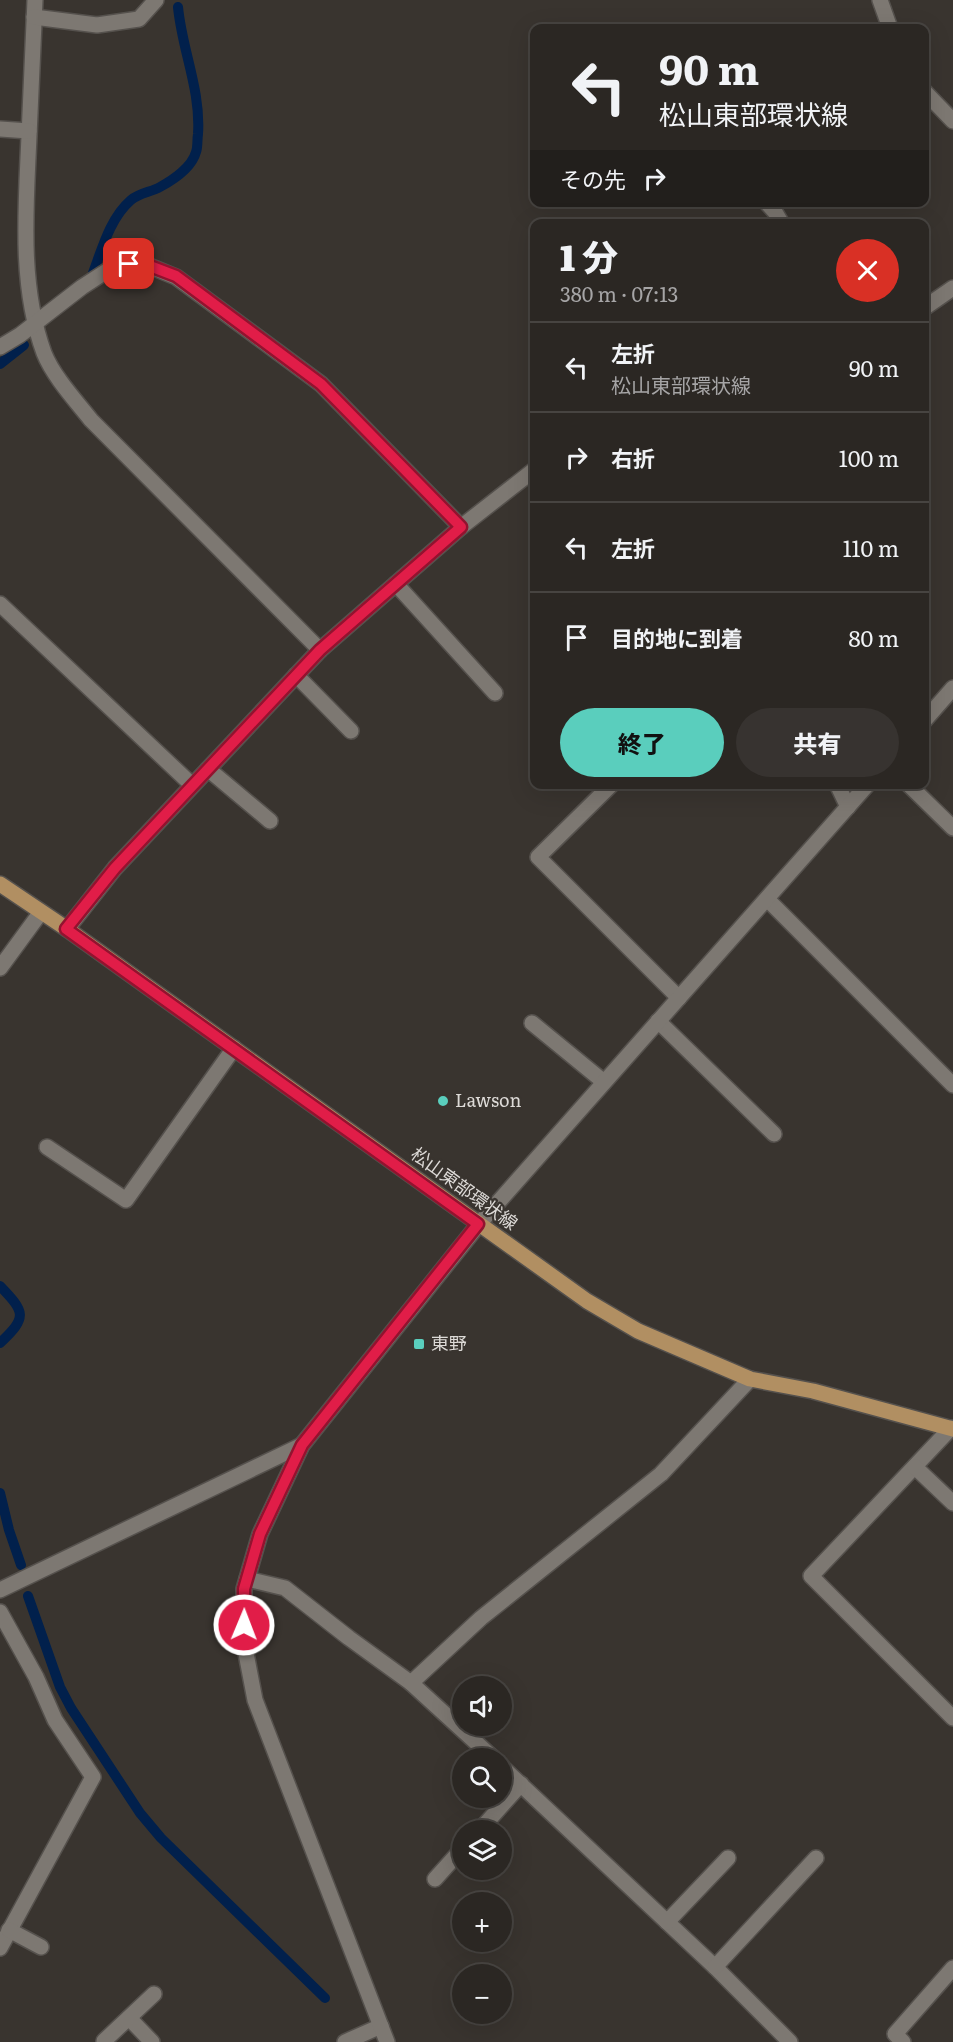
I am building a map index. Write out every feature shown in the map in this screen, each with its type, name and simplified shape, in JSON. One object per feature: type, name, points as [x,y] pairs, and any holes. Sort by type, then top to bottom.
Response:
[{"type":"main road","name":"松山東部環状線","points":[[0,884],[234,1048],[587,1301],[638,1331],[750,1379],[813,1391],[952,1428]]},
{"type":"street","points":[[35,0],[26,208],[29,279],[35,324],[45,356],[91,420],[320,650]]},
{"type":"street","points":[[34,17],[97,25],[139,19],[156,0]]},
{"type":"street","points":[[880,0],[889,24]]},
{"type":"street","points":[[929,96],[953,121]]},
{"type":"street","points":[[0,129],[29,131]]},
{"type":"street","points":[[0,346],[20,335],[82,287],[116,265],[142,263],[176,276],[321,384],[461,527]]},
{"type":"street","points":[[929,305],[953,288]]},
{"type":"street","points":[[66,929],[115,868],[320,650],[461,527],[530,473]]},
{"type":"street","points":[[396,584],[495,693]]},
{"type":"street","points":[[0,604],[192,785]]},
{"type":"street","points":[[296,675],[351,731]]},
{"type":"street","points":[[929,715],[953,688]]},
{"type":"street","points":[[208,769],[270,821]]},
{"type":"street","points":[[607,789],[538,856],[679,998]]},
{"type":"street","points":[[839,789],[848,807]]},
{"type":"street","points":[[387,2042],[255,1701],[244,1643],[244,1589],[260,1534],[302,1445],[478,1224],[864,789]]},
{"type":"street","points":[[913,789],[953,828]]},
{"type":"street","points":[[767,899],[953,1084]]},
{"type":"street","points":[[0,968],[41,912]]},
{"type":"street","points":[[658,1021],[774,1134]]},
{"type":"street","points":[[532,1023],[604,1082]]},
{"type":"street","points":[[47,1147],[126,1200],[234,1048]]},
{"type":"street","points":[[411,1683],[482,1618],[661,1474],[750,1379]]},
{"type":"street","points":[[952,1428],[811,1576],[953,1718]]},
{"type":"street","points":[[0,1590],[302,1445]]},
{"type":"street","points":[[915,1467],[953,1503]]},
{"type":"street","points":[[247,1579],[285,1588],[411,1683],[482,1748]]},
{"type":"street","points":[[0,1612],[36,1677],[54,1720],[93,1777],[0,1948]]},
{"type":"street","points":[[512,1776],[715,1967],[790,2042]]},
{"type":"street","points":[[489,1820],[521,1784]]},
{"type":"street","points":[[667,1922],[728,1858]]},
{"type":"street","points":[[715,1967],[816,1858]]},
{"type":"street","points":[[435,1879],[452,1860]]},
{"type":"street","points":[[9,1930],[41,1947]]},
{"type":"street","points":[[903,2042],[895,2034],[953,1968]]},
{"type":"street","points":[[104,2041],[154,1994]]},
{"type":"street","points":[[129,2018],[152,2042]]},
{"type":"street","points":[[345,2042],[381,2026]]},
{"type":"waterway","points":[[93,273],[108,234],[124,207],[134,198],[176,177],[191,163],[196,152],[197,102],[178,7]]},
{"type":"waterway","points":[[0,364],[24,345]]},
{"type":"waterway","points":[[0,1286],[14,1302],[20,1314],[15,1327],[0,1343]]},
{"type":"waterway","points":[[0,1493],[21,1565]]},
{"type":"waterway","points":[[28,1596],[60,1687],[71,1708],[140,1813],[161,1838],[325,1998]]},
{"type":"place","name":"Lawson","points":[[443,1101]]},
{"type":"place","name":"東野","points":[[419,1344]]},
{"type":"route","points":[[129,264],[142,263],[176,276],[321,384],[461,527],[320,650],[115,868],[66,929],[478,1224],[302,1445],[260,1534],[244,1589],[244,1625]]}]
